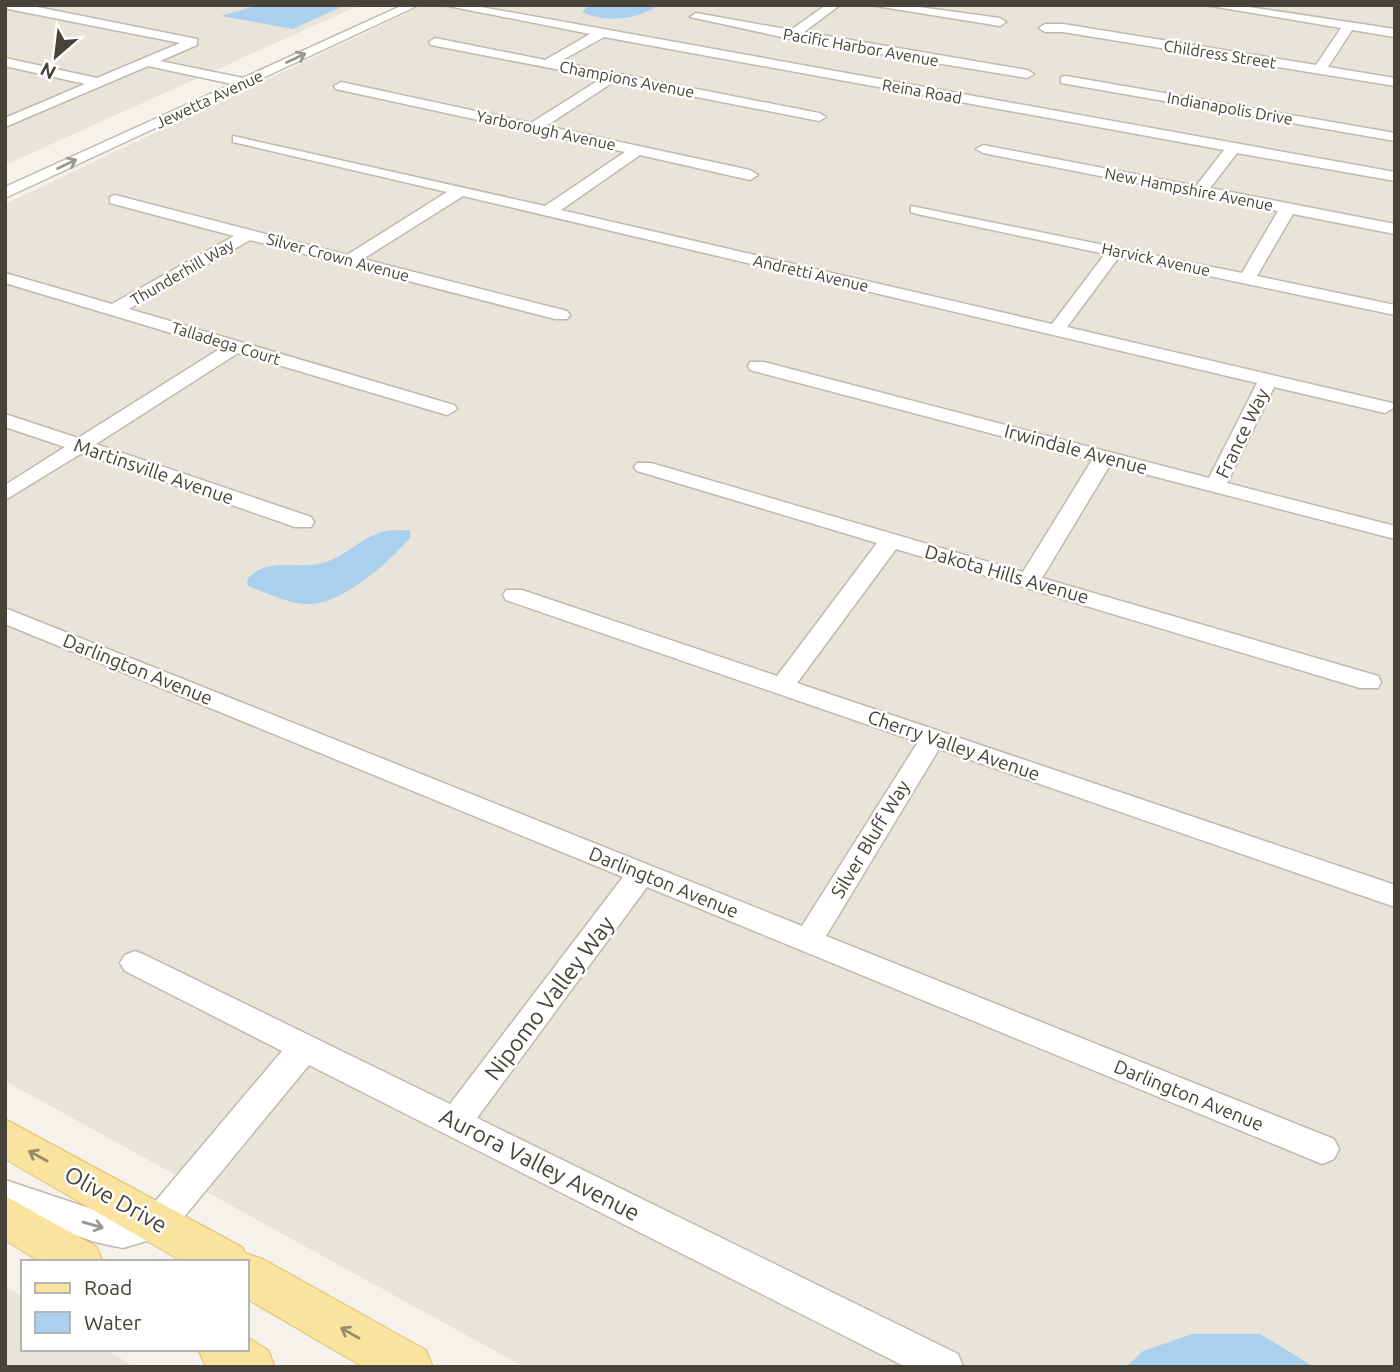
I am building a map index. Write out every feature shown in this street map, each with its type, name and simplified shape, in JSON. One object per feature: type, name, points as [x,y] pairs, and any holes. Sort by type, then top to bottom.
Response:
[{"type":"main road","name":"Olive Drive","points":[[5,1137],[223,1260]]},
{"type":"main road","points":[[5,1216],[78,1260]]},
{"type":"main road","points":[[248,1275],[409,1367]]},
{"type":"main road","points":[[225,1351],[251,1367]]},
{"type":"street","points":[[5,123],[193,43],[8,5]]},
{"type":"street","name":"Jewetta Avenue","points":[[5,179],[382,5]]},
{"type":"street","name":"Jewetta Avenue","points":[[5,193],[413,5]]},
{"type":"street","name":"Reina Road","points":[[449,5],[1395,177]]},
{"type":"street","points":[[791,35],[834,5]]},
{"type":"street","points":[[876,5],[914,8],[1000,22]]},
{"type":"street","points":[[1211,5],[1264,9],[1395,33]]},
{"type":"street","points":[[74,18],[96,10]]},
{"type":"street","name":"Pacific Harbor Avenue","points":[[696,17],[1027,74]]},
{"type":"street","points":[[1319,69],[1349,26]]},
{"type":"street","name":"Childress Street","points":[[1045,28],[1395,82]]},
{"type":"street","points":[[548,63],[602,33]]},
{"type":"street","name":"Champions Avenue","points":[[435,42],[819,117]]},
{"type":"street","points":[[840,76],[874,49]]},
{"type":"street","points":[[5,62],[100,83]]},
{"type":"street","points":[[148,62],[217,80],[243,82]]},
{"type":"street","points":[[535,127],[613,77]]},
{"type":"street","name":"Indianapolis Drive","points":[[1066,79],[1390,132]]},
{"type":"street","name":"Yarborough Avenue","points":[[341,86],[750,175]]},
{"type":"street","points":[[1146,132],[1175,98]]},
{"type":"street","name":"Andretti Avenue","points":[[238,139],[1385,407]]},
{"type":"street","points":[[1200,191],[1233,148]]},
{"type":"street","name":"New Hampshire Avenue","points":[[983,149],[1395,229]]},
{"type":"street","points":[[547,212],[638,150]]},
{"type":"street","points":[[350,260],[460,191]]},
{"type":"street","name":"Silver Crown Avenue","points":[[115,200],[561,315]]},
{"type":"street","points":[[1247,279],[1288,208]]},
{"type":"street","name":"Harvick Avenue","points":[[918,209],[1395,310]]},
{"type":"street","name":"Thunderhill Way","points":[[115,310],[249,233]]},
{"type":"street","points":[[1056,330],[1115,251]]},
{"type":"street","name":"Talladega Court","points":[[5,278],[447,409]]},
{"type":"street","points":[[5,494],[236,346]]},
{"type":"street","name":"Irwindale Avenue","points":[[757,366],[1395,533]]},
{"type":"street","name":"France Way","points":[[1215,486],[1268,380]]},
{"type":"street","name":"Martinsville Avenue","points":[[5,420],[303,522]]},
{"type":"street","points":[[1029,581],[1104,457]]},
{"type":"street","name":"Dakota Hills Avenue","points":[[644,467],[1369,682]]},
{"type":"street","points":[[782,686],[891,540]]},
{"type":"street","name":"Cherry Valley Avenue","points":[[514,594],[1395,896]]},
{"type":"street","name":"Darlington Avenue","points":[[5,615],[1322,1149]]},
{"type":"street","name":"Silver Bluff Way","points":[[808,941],[933,738]]},
{"type":"street","name":"Nipomo Valley Way","points":[[456,1122],[642,873]]},
{"type":"street","name":"Aurora Valley Avenue","points":[[135,963],[946,1367]]},
{"type":"street","points":[[5,1195],[95,1226],[123,1232],[158,1223],[305,1048]]},
{"type":"shaded area","points":[[5,5],[360,5],[5,165]]},
{"type":"shaded area","points":[[424,5],[1395,5],[1395,1367],[524,1367],[5,1081],[5,204]]},
{"type":"shaded area","points":[[5,1286],[21,1296],[21,1351],[109,1351],[134,1367],[5,1367]]},
{"type":"water","points":[[259,5],[345,5],[293,29],[221,16]]},
{"type":"water","points":[[589,5],[658,5],[631,17],[610,19],[582,12]]},
{"type":"water","points":[[410,530],[410,538],[377,570],[348,591],[319,603],[298,603],[248,586],[247,580],[263,568],[323,563],[374,535]]},
{"type":"water","points":[[1192,1334],[1260,1334],[1314,1367],[1126,1367],[1143,1351]]}]
